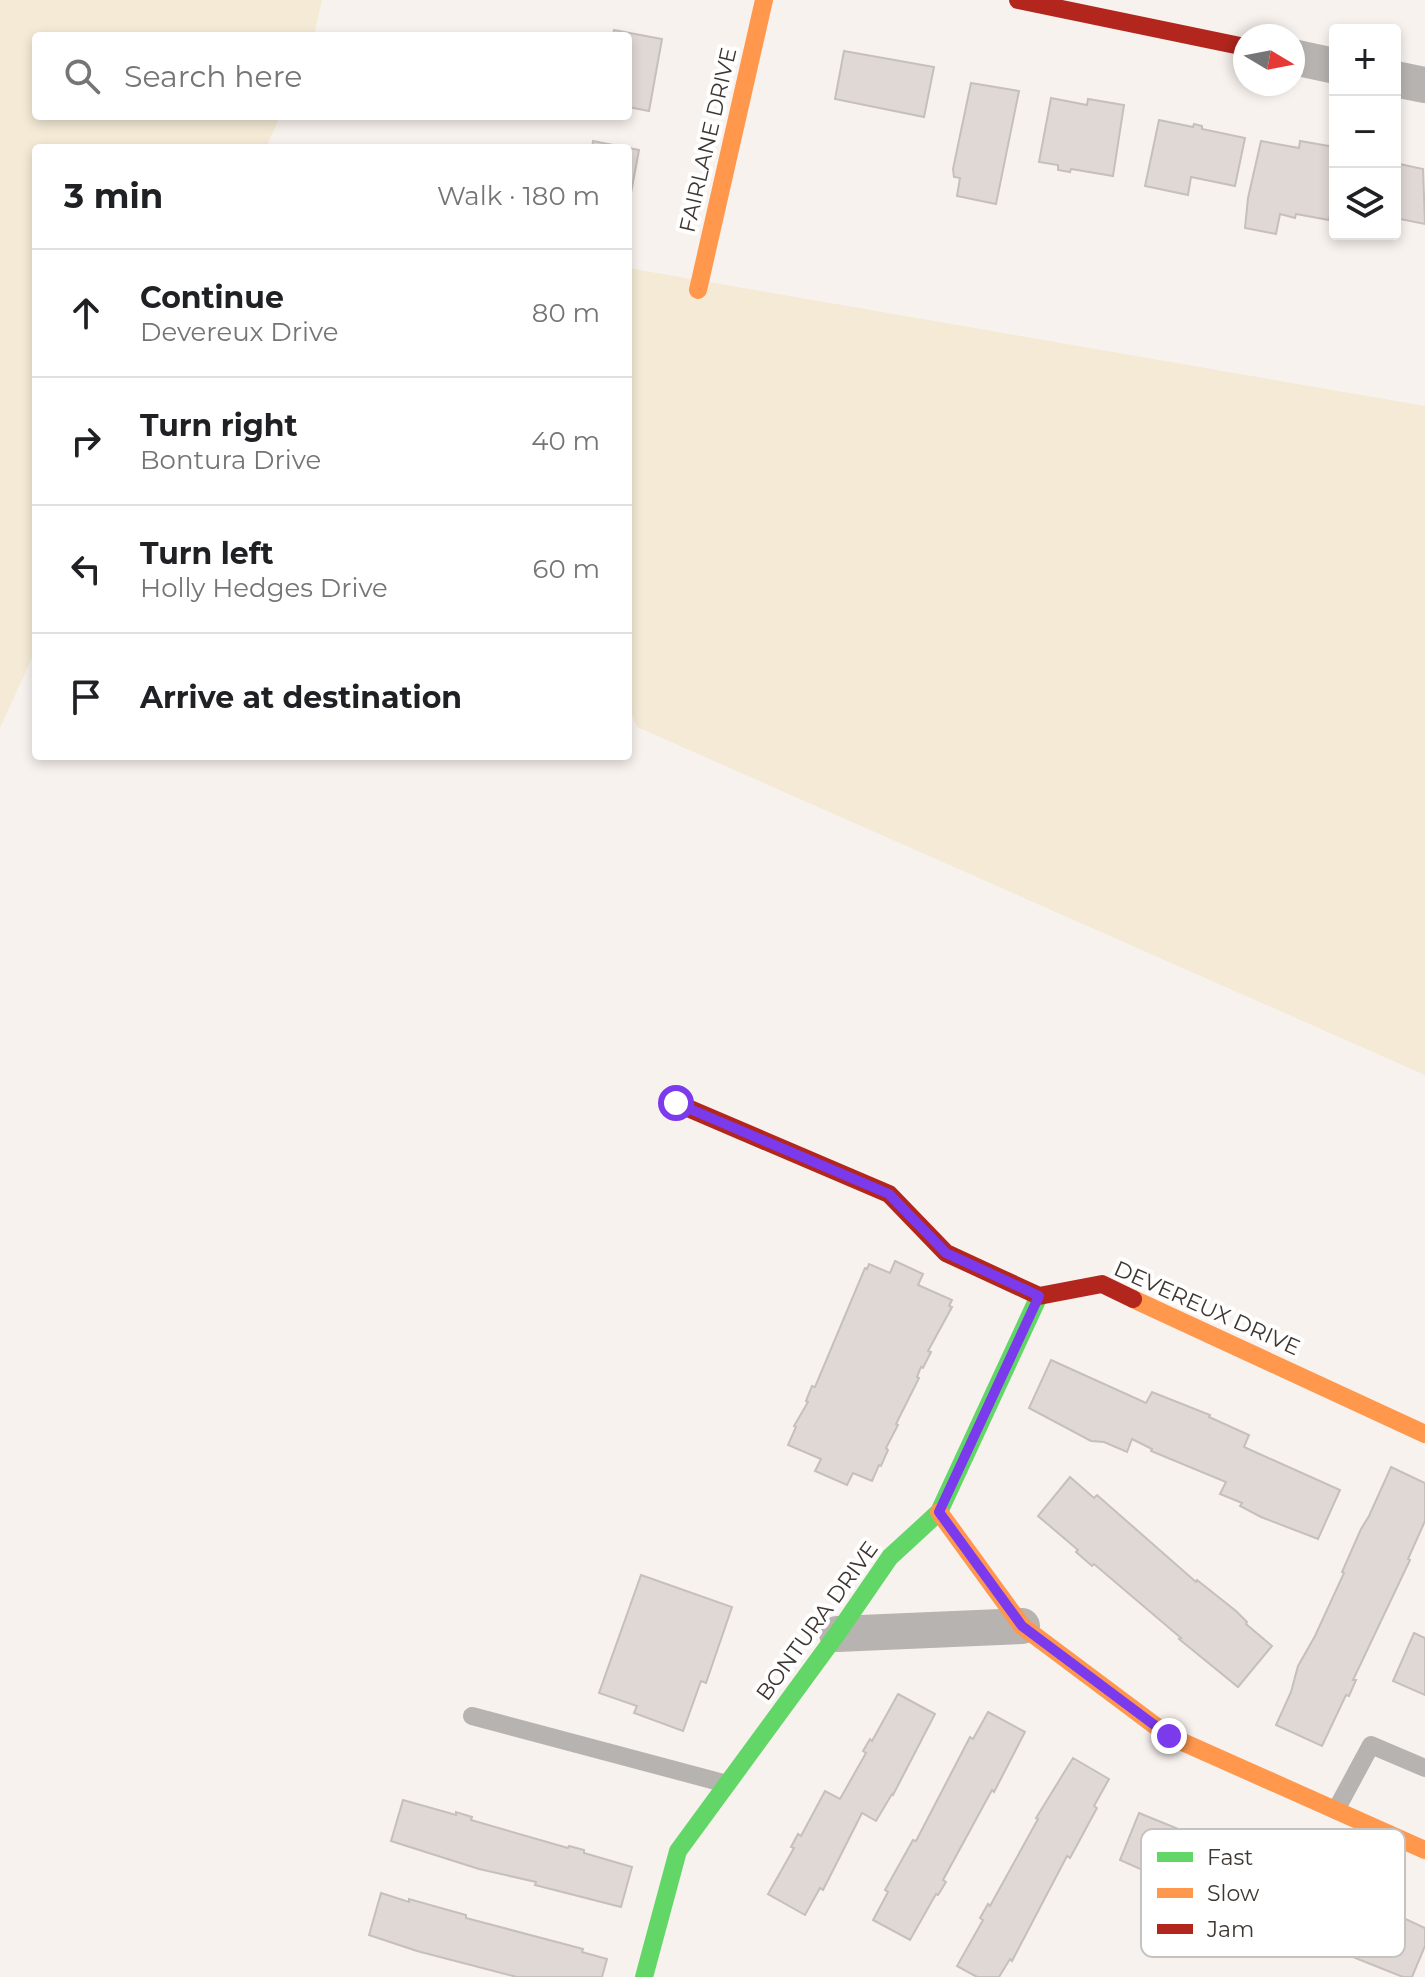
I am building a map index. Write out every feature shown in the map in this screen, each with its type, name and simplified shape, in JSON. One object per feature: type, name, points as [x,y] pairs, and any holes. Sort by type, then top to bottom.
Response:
[{"type":"street","name":"FAIRLANE DRIVE","points":[[698,290],[764,0]]},
{"type":"street","points":[[1018,0],[1233,45]]},
{"type":"street","points":[[1305,60],[1329,65]]},
{"type":"street","points":[[1401,80],[1425,85]]},
{"type":"street","points":[[676,1103],[889,1194],[946,1253],[1039,1296]]},
{"type":"street","name":"DEVEREUX DRIVE","points":[[1039,1296],[1102,1284],[1425,1434]]},
{"type":"street","name":"BONTURA DRIVE","points":[[644,1977],[678,1851],[890,1557],[939,1512],[1039,1296]]},
{"type":"street","points":[[939,1512],[1022,1626],[1169,1736],[1378,1829]]},
{"type":"street","points":[[837,1634],[1022,1626]]},
{"type":"street","points":[[1405,1841],[1425,1850]]},
{"type":"lane","points":[[472,1716],[727,1784]]},
{"type":"lane","points":[[1336,1810],[1371,1745],[1425,1768]]},
{"type":"shaded area","points":[[0,0],[322,0],[315,32],[32,32],[32,120],[278,120],[268,144],[32,144],[32,658],[0,728]]},
{"type":"shaded area","points":[[632,269],[1425,406],[1425,1075],[637,727],[632,714]]},
{"type":"building","points":[[632,33],[662,39],[649,111],[632,108]]},
{"type":"building","points":[[844,51],[934,67],[924,117],[835,99]]},
{"type":"building","points":[[971,83],[1019,91],[996,204],[957,196],[960,178],[954,177],[953,169]]},
{"type":"building","points":[[1051,98],[1087,105],[1088,99],[1124,105],[1113,176],[1071,169],[1070,172],[1058,170],[1058,165],[1039,162]]},
{"type":"building","points":[[1159,120],[1193,127],[1194,124],[1202,126],[1202,129],[1245,138],[1235,186],[1191,177],[1188,195],[1145,186]]},
{"type":"building","points":[[1261,141],[1299,148],[1300,141],[1329,146],[1329,220],[1280,214],[1276,234],[1245,228],[1248,198]]},
{"type":"building","points":[[632,149],[639,150],[632,188]]},
{"type":"building","points":[[1401,164],[1423,169],[1425,224],[1401,219]]},
{"type":"building","points":[[895,1261],[923,1274],[918,1285],[952,1300],[949,1306],[952,1307],[928,1351],[931,1352],[921,1367],[919,1378],[896,1424],[881,1466],[872,1481],[853,1473],[847,1485],[815,1471],[821,1459],[788,1445],[865,1268],[869,1264],[890,1273]]},
{"type":"building","points":[[1051,1360],[1146,1403],[1152,1392],[1210,1415],[1249,1435],[1244,1447],[1340,1490],[1318,1539],[1240,1506],[1242,1503],[1220,1494],[1226,1482],[1151,1451],[1132,1439],[1127,1452],[1104,1442],[1091,1441],[1029,1408]]},
{"type":"building","points":[[1391,1467],[1425,1483],[1425,1521],[1410,1560],[1353,1680],[1356,1680],[1349,1696],[1346,1695],[1322,1746],[1276,1725],[1291,1692],[1298,1666],[1315,1636]]},
{"type":"building","points":[[1070,1477],[1094,1498],[1097,1495],[1196,1582],[1236,1611],[1272,1646],[1238,1687],[1094,1564],[1092,1566],[1038,1516]]},
{"type":"building","points":[[641,1575],[732,1607],[706,1683],[701,1681],[683,1731],[634,1713],[637,1706],[599,1693]]},
{"type":"building","points":[[1414,1633],[1425,1638],[1425,1695],[1393,1681]]},
{"type":"building","points":[[898,1694],[935,1714],[893,1795],[876,1821],[862,1813],[823,1890],[820,1888],[805,1915],[768,1894],[794,1848],[791,1847],[798,1834],[801,1836],[825,1791],[840,1799],[866,1753],[863,1751],[870,1739],[872,1741]]},
{"type":"building","points":[[988,1712],[1025,1732],[943,1880],[946,1882],[910,1940],[873,1920],[888,1892],[885,1890],[913,1840],[916,1841],[970,1737],[973,1739]]},
{"type":"building","points":[[1073,1758],[1109,1779],[1094,1806],[1097,1808],[1070,1858],[1067,1856],[1012,1961],[1010,1959],[999,1977],[977,1977],[957,1966],[983,1920],[980,1918],[988,1904],[990,1906],[1036,1818]]},
{"type":"building","points":[[403,1800],[456,1815],[456,1812],[472,1817],[471,1820],[584,1850],[584,1853],[632,1867],[621,1907],[479,1869],[391,1841]]},
{"type":"building","points":[[1139,1813],[1178,1829],[1141,1829],[1141,1869],[1120,1860]]},
{"type":"building","points":[[381,1893],[583,1949],[582,1952],[607,1959],[602,1977],[517,1977],[369,1935]]},
{"type":"building","points":[[1405,1919],[1425,1928],[1425,1946],[1412,1977],[1403,1977],[1353,1957],[1405,1957]]},
{"type":"traffic: fast","points":[[644,1977],[678,1851],[890,1557],[939,1512],[1039,1296]]},
{"type":"traffic: slow","points":[[698,290],[764,0]]},
{"type":"traffic: slow","points":[[1133,1299],[1425,1434]]},
{"type":"traffic: slow","points":[[939,1512],[1022,1626],[1169,1736],[1378,1829]]},
{"type":"traffic: slow","points":[[1405,1841],[1425,1850]]},
{"type":"traffic: jam","points":[[1018,0],[1233,45]]},
{"type":"traffic: jam","points":[[676,1103],[889,1194],[946,1253],[1039,1296],[1102,1284],[1133,1299]]},
{"type":"route","points":[[676,1103],[889,1194],[946,1253],[1039,1296],[939,1512],[1022,1626],[1169,1736]]}]
